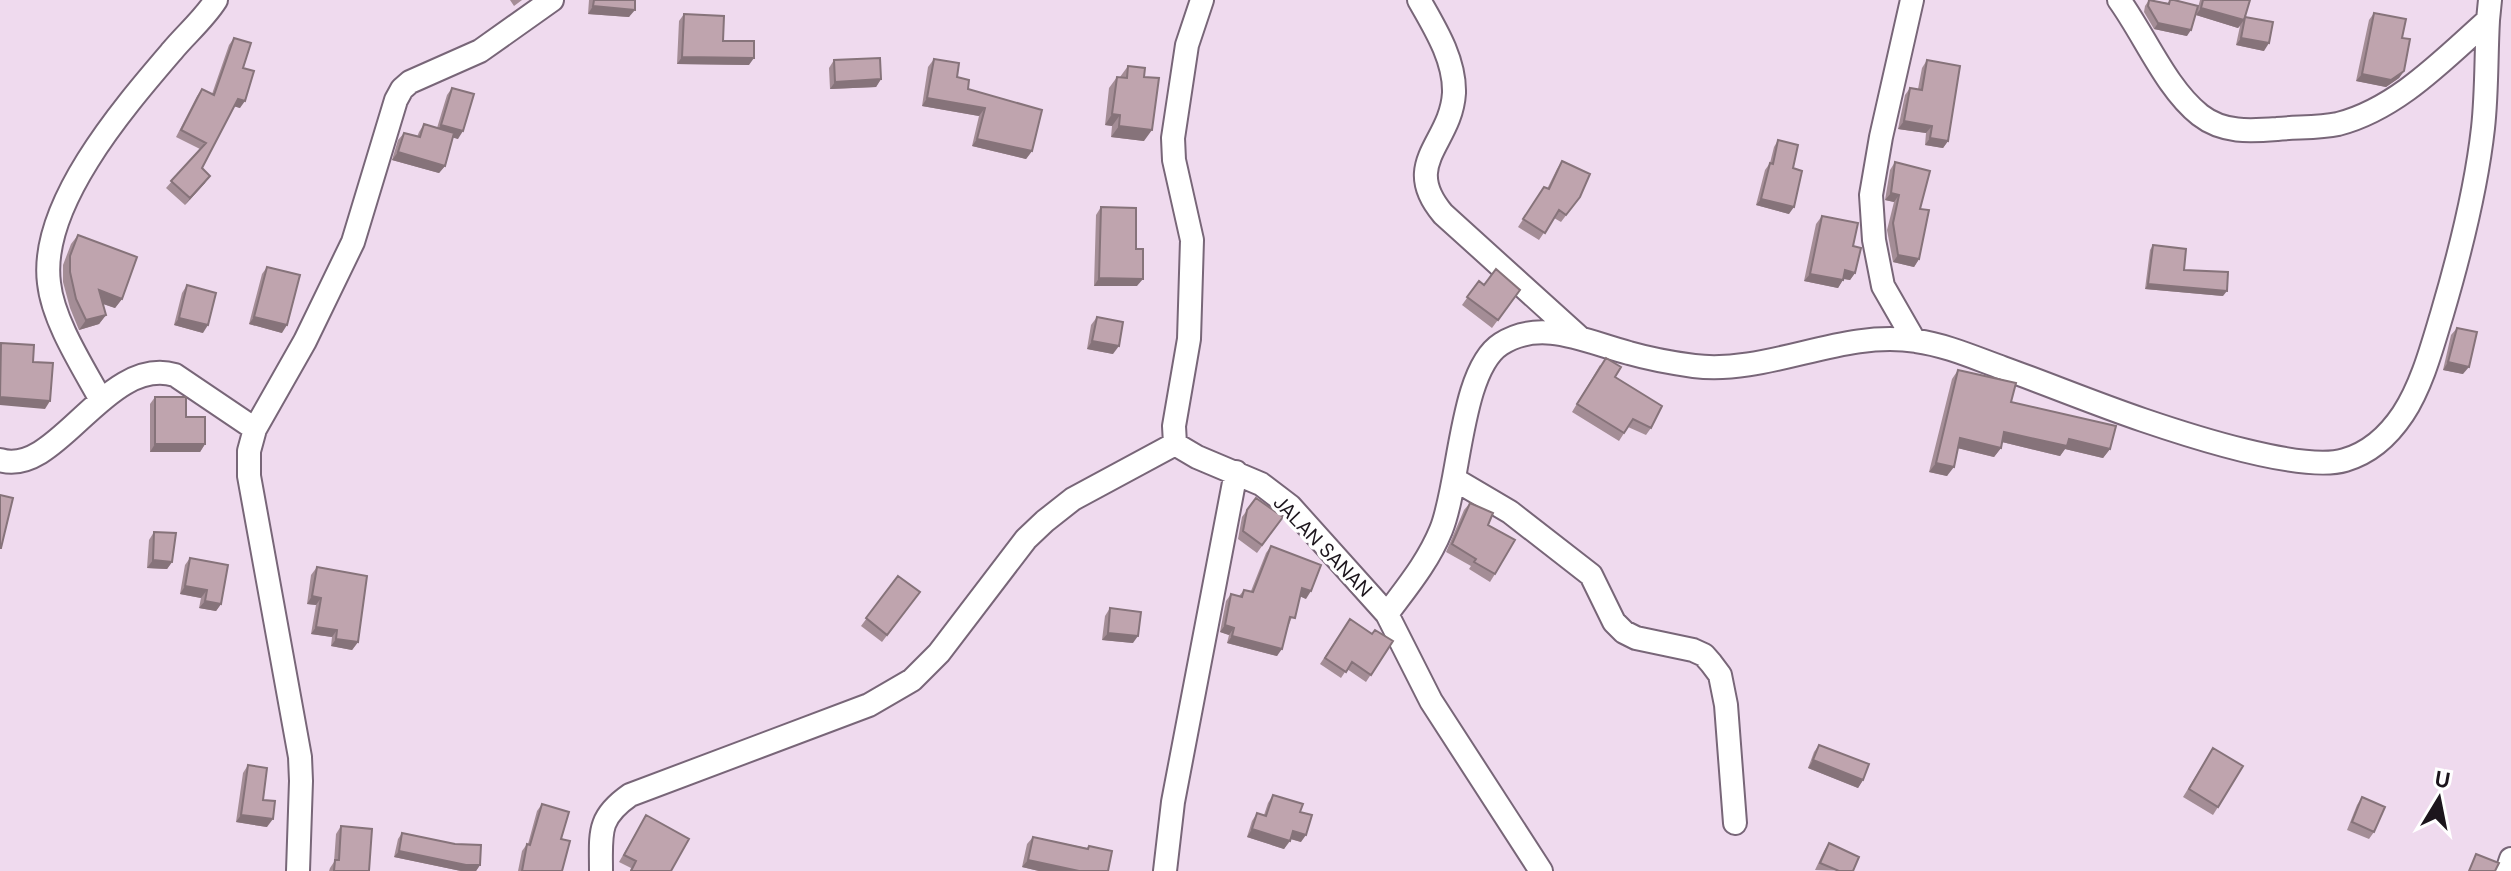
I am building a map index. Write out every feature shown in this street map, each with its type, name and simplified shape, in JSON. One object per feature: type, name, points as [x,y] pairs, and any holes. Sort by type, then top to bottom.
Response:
[{"type":"street","points":[[101,400],[65,335],[49,284],[50,245],[69,195],[111,123],[216,0]]},
{"type":"street","points":[[298,871],[300,757],[249,476],[249,451],[255,429],[344,265],[402,89],[420,77],[480,51],[552,0]]},
{"type":"street","points":[[601,871],[601,837],[604,821],[612,808],[630,795],[869,705],[912,680],[939,653],[1026,539],[1045,521],[1073,499],[1175,444],[1174,426],[1189,339],[1192,240],[1174,160],[1173,138],[1187,45],[1202,0]]},
{"type":"street","points":[[1419,0],[1451,66],[1454,94],[1447,122],[1424,175],[1430,198],[1443,214],[1580,338]]},
{"type":"street","points":[[1912,0],[1871,195],[1874,240],[1883,286],[1914,340]]},
{"type":"street","points":[[2119,0],[2183,99],[2203,117],[2231,130],[2248,131],[2336,124],[2368,114],[2424,77],[2489,10]]},
{"type":"street","points":[[1387,614],[1429,558],[1443,526],[1469,402],[1488,356],[1496,347],[1517,335],[1545,332],[1580,338],[1628,353],[1710,366],[1768,361],[1861,342],[1914,340],[1961,353],[2145,421],[2256,453],[2293,461],[2342,461],[2374,446],[2403,415],[2416,388],[2430,353],[2461,249],[2483,127],[2489,10]]},
{"type":"street","points":[[0,460],[8,463],[29,460],[101,400],[144,373],[160,371],[175,375],[255,429]]},
{"type":"street","name":"JALAN SANAN","points":[[1175,444],[1197,457],[1261,484],[1290,506],[1387,614],[1431,701],[1541,871]]},
{"type":"street","points":[[1165,871],[1173,802],[1236,472]]},
{"type":"street","points":[[1454,479],[1510,512],[1591,575],[1614,622],[1624,632],[1636,638],[1693,650],[1711,663],[1720,675],[1726,705],[1735,823]]},
{"type":"street","points":[[2507,871],[2511,859]]},
{"type":"building","points":[[594,0],[635,0],[635,10],[593,6]]},
{"type":"building","points":[[2149,0],[2169,4],[2170,0],[2174,0],[2198,6],[2191,30],[2158,23],[2148,6]]},
{"type":"building","points":[[2203,0],[2250,0],[2244,20],[2201,8]]},
{"type":"building","points":[[2374,13],[2406,19],[2402,38],[2410,39],[2404,71],[2391,80],[2362,74]]},
{"type":"building","points":[[684,14],[724,16],[723,41],[754,41],[754,58],[682,57]]},
{"type":"building","points":[[2245,17],[2273,22],[2269,43],[2241,38]]},
{"type":"building","points":[[234,38],[251,43],[243,68],[254,71],[245,101],[238,99],[202,168],[210,176],[190,198],[171,181],[206,143],[181,130],[202,89],[214,95]]},
{"type":"building","points":[[880,58],[881,79],[835,82],[834,60]]},
{"type":"building","points":[[934,59],[959,63],[957,77],[969,80],[968,89],[1042,110],[1032,151],[977,139],[985,108],[927,98]]},
{"type":"building","points":[[1927,60],[1960,66],[1948,141],[1930,138],[1932,126],[1904,121],[1910,88],[1922,90]]},
{"type":"building","points":[[1128,66],[1145,68],[1144,77],[1159,78],[1152,130],[1119,126],[1120,115],[1112,114],[1117,77],[1127,78]]},
{"type":"building","points":[[452,88],[474,94],[463,131],[441,125]]},
{"type":"building","points":[[424,124],[454,133],[445,166],[398,152],[404,133],[420,137]]},
{"type":"building","points":[[1778,140],[1798,145],[1793,168],[1802,171],[1794,207],[1761,199]]},
{"type":"building","points":[[1562,161],[1590,174],[1580,197],[1566,215],[1559,210],[1545,233],[1523,219],[1544,187],[1549,189]]},
{"type":"building","points":[[1895,162],[1930,171],[1920,209],[1929,210],[1919,259],[1898,255],[1893,223],[1899,195],[1891,193]]},
{"type":"building","points":[[1101,207],[1136,208],[1136,249],[1143,249],[1143,279],[1099,278]]},
{"type":"building","points":[[1822,216],[1858,223],[1853,246],[1861,248],[1855,273],[1845,270],[1843,280],[1810,274]]},
{"type":"building","points":[[78,235],[137,257],[122,299],[99,290],[106,315],[86,320],[76,299],[70,272],[70,256]]},
{"type":"building","points":[[2153,245],[2186,249],[2184,270],[2228,272],[2227,291],[2148,284]]},
{"type":"building","points":[[267,267],[300,275],[287,325],[254,317]]},
{"type":"building","points":[[1496,269],[1520,290],[1498,320],[1467,297],[1479,281],[1484,285]]},
{"type":"building","points":[[187,285],[216,293],[208,325],[179,318]]},
{"type":"building","points":[[1097,317],[1123,322],[1119,346],[1092,341]]},
{"type":"building","points":[[2457,328],[2477,332],[2469,367],[2448,362]]},
{"type":"building","points":[[1,343],[34,345],[33,362],[53,363],[50,401],[0,397]]},
{"type":"building","points":[[1606,358],[1621,367],[1615,377],[1662,406],[1651,428],[1633,419],[1624,433],[1577,404]]},
{"type":"building","points":[[1958,370],[2016,383],[2011,402],[2116,426],[2110,449],[2069,439],[2067,446],[2004,432],[2001,448],[1960,438],[1954,467],[1936,463]]},
{"type":"building","points":[[155,397],[186,397],[186,417],[205,417],[205,444],[155,444]]},
{"type":"building","points":[[0,495],[13,498],[1,548],[0,548]]},
{"type":"building","points":[[1256,498],[1283,517],[1262,545],[1243,531],[1247,510]]},
{"type":"building","points":[[1470,503],[1493,513],[1488,525],[1515,540],[1495,574],[1452,544]]},
{"type":"building","points":[[154,532],[176,533],[172,562],[153,560]]},
{"type":"building","points":[[1271,546],[1321,565],[1311,591],[1302,588],[1295,618],[1290,617],[1282,649],[1232,636],[1234,628],[1225,625],[1231,594],[1242,597],[1244,590],[1253,592]]},
{"type":"building","points":[[190,558],[228,565],[221,604],[205,601],[207,590],[185,586]]},
{"type":"building","points":[[317,567],[367,576],[358,642],[336,639],[337,630],[316,627],[321,598],[312,596]]},
{"type":"building","points":[[898,576],[920,592],[887,635],[866,618]]},
{"type":"building","points":[[1110,608],[1141,612],[1138,636],[1108,633]]},
{"type":"building","points":[[1350,619],[1372,634],[1375,630],[1393,641],[1371,675],[1352,662],[1346,672],[1325,658]]},
{"type":"building","points":[[1819,745],[1869,764],[1863,780],[1813,760]]},
{"type":"building","points":[[2213,748],[2243,766],[2218,807],[2189,789]]},
{"type":"building","points":[[248,765],[267,768],[263,800],[275,801],[273,819],[241,815]]},
{"type":"building","points":[[1273,795],[1303,804],[1300,812],[1312,815],[1306,835],[1293,831],[1290,841],[1252,829],[1257,813],[1266,816]]},
{"type":"building","points":[[2362,797],[2385,807],[2374,832],[2352,822]]},
{"type":"building","points":[[542,804],[569,812],[561,839],[570,841],[562,871],[522,871],[527,844],[530,845]]},
{"type":"building","points":[[646,815],[689,839],[671,871],[631,871],[636,861],[624,855]]},
{"type":"building","points":[[341,826],[372,829],[369,871],[334,871],[335,860],[339,860]]},
{"type":"building","points":[[402,833],[455,844],[481,845],[480,865],[399,851]]},
{"type":"building","points":[[1033,837],[1112,851],[1108,871],[1079,871],[1028,860]]},
{"type":"building","points":[[1829,843],[1859,857],[1853,871],[1839,871],[1820,863]]},
{"type":"building","points":[[2476,854],[2499,863],[2495,871],[2469,871]]}]
